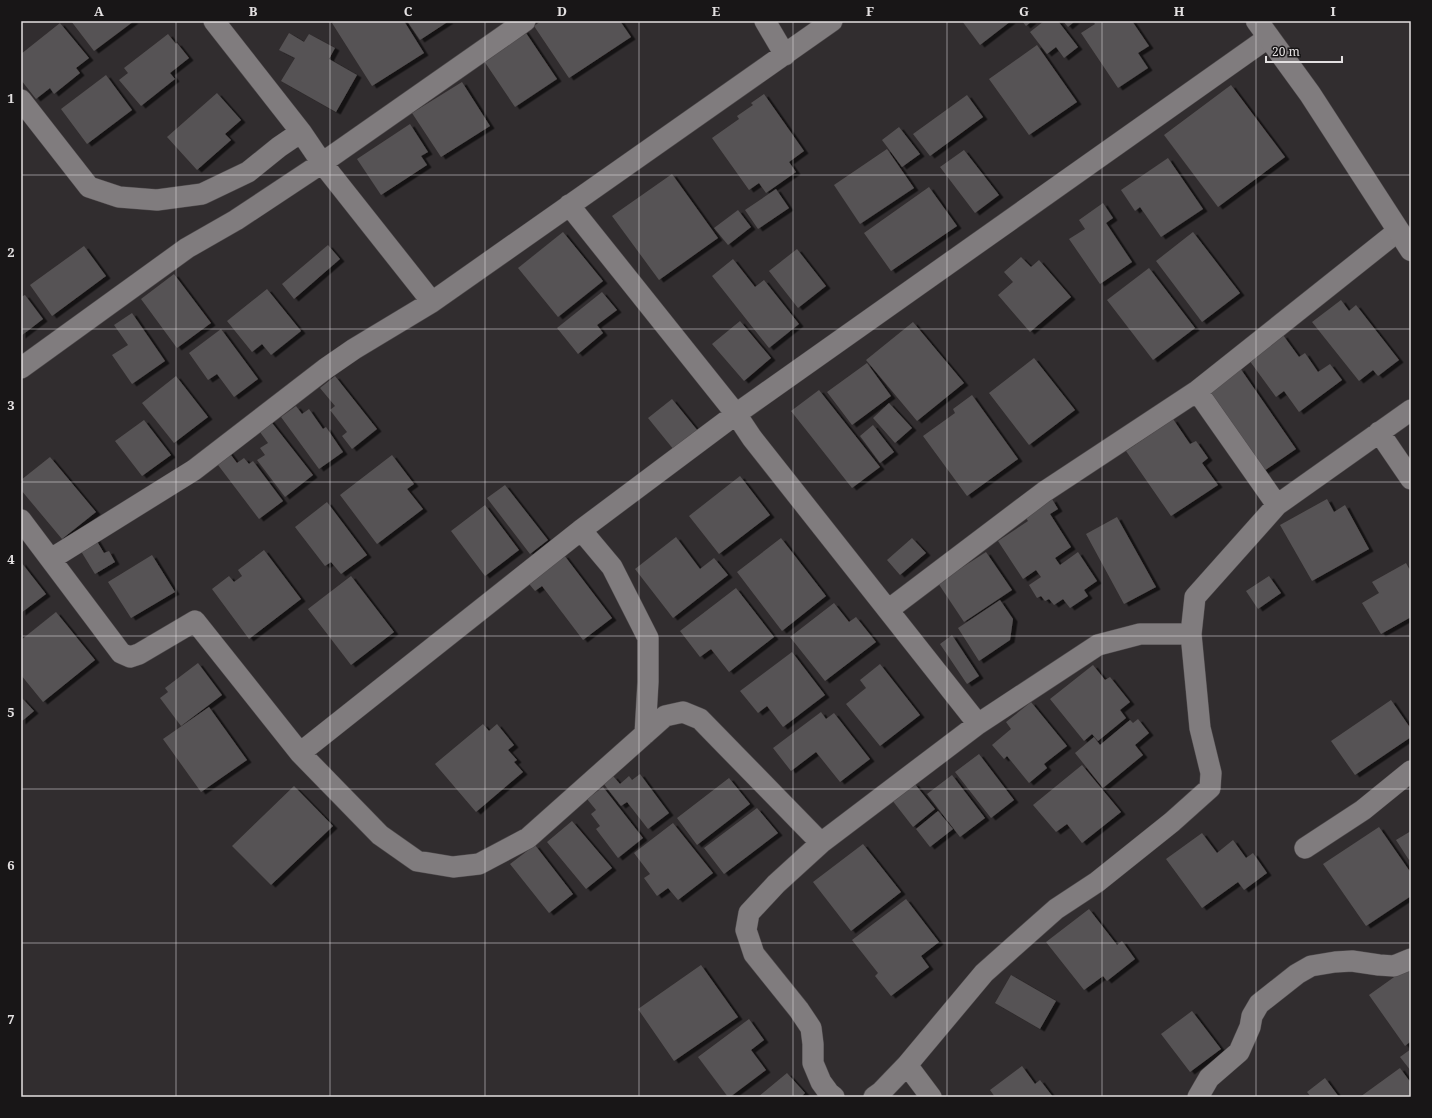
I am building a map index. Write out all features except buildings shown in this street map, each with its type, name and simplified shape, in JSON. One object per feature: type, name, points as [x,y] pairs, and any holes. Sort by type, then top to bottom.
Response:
[{"type":"street","points":[[214,21],[301,132],[322,163],[432,302]]},
{"type":"street","points":[[21,368],[187,248],[236,220],[322,163],[525,21]]},
{"type":"street","points":[[765,21],[785,55]]},
{"type":"street","points":[[52,559],[194,470],[325,369],[354,349],[432,302],[832,21]]},
{"type":"street","points":[[300,754],[581,530],[736,414],[1263,29],[1310,94],[1411,250]]},
{"type":"street","points":[[21,100],[89,187],[119,197],[157,200],[202,194],[248,172],[279,147],[301,132]]},
{"type":"street","points":[[569,205],[736,414],[752,438],[978,724]]},
{"type":"street","points":[[888,610],[1044,492],[1197,391],[1398,231]]},
{"type":"street","points":[[1197,391],[1277,505]]},
{"type":"street","points":[[874,1097],[881,1092],[907,1065],[984,973],[1056,909],[1116,868],[1172,822],[1210,788],[1211,773],[1200,728],[1191,634],[1195,597],[1277,505],[1411,410]]},
{"type":"street","points":[[1379,432],[1411,479]]},
{"type":"street","points":[[21,520],[52,559],[121,653],[130,657],[139,654],[195,621],[300,754],[380,835],[417,861],[453,867],[479,864],[528,838],[665,716],[683,712],[700,719],[821,843]]},
{"type":"street","points":[[581,530],[612,567],[648,638],[648,682],[644,734]]},
{"type":"street","points":[[834,1097],[828,1092],[821,1082],[813,1062],[811,1028],[799,1010],[754,954],[746,930],[749,914],[776,884],[821,843],[978,724],[1098,644],[1140,634],[1191,634]]},
{"type":"street","points":[[1305,848],[1363,810],[1411,771]]},
{"type":"street","points":[[1198,1097],[1209,1078],[1239,1052],[1250,1027],[1252,1016],[1259,1004],[1298,974],[1311,966],[1334,962],[1352,961],[1394,966],[1411,959]]},
{"type":"street","points":[[907,1065],[931,1097]]}]
